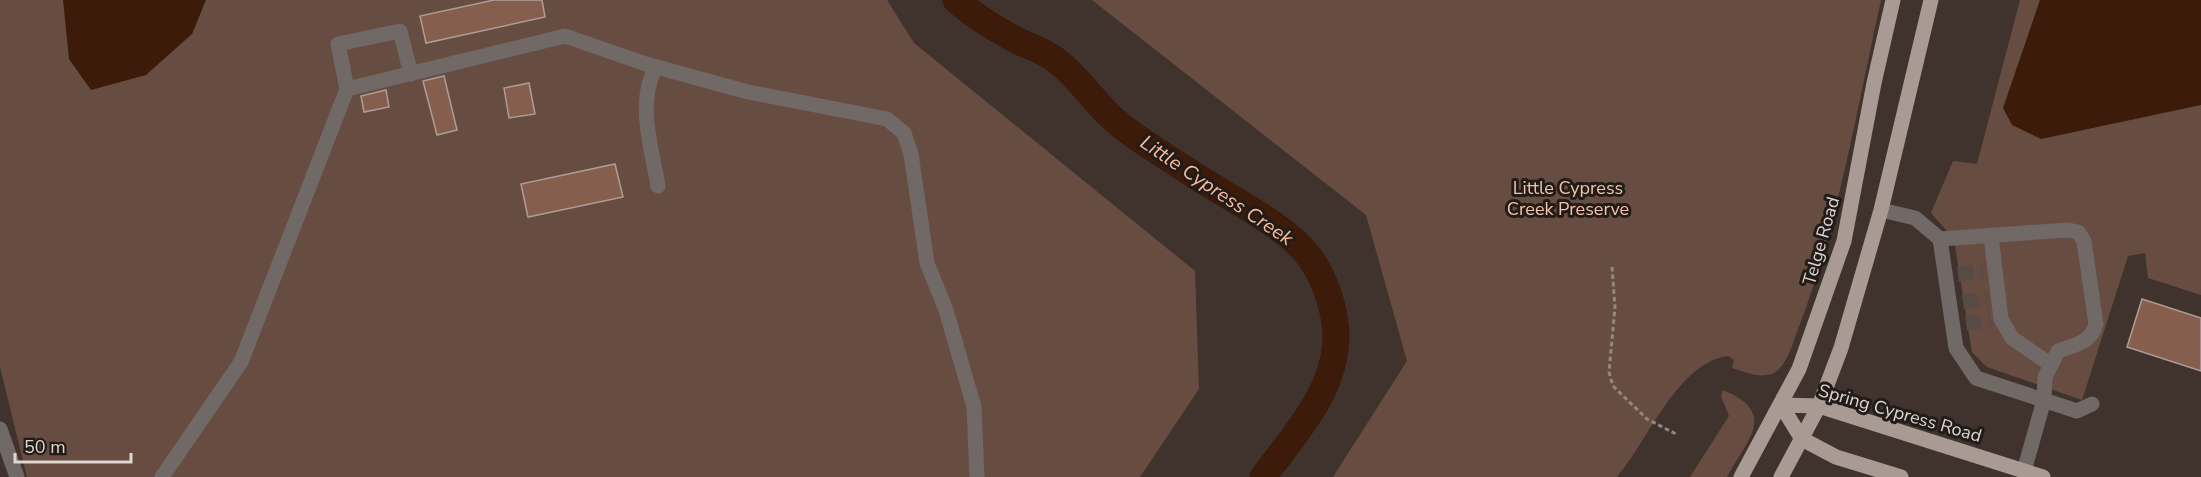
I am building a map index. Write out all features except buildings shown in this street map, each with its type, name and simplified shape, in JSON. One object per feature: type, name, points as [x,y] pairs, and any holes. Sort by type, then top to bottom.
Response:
[{"type":"main road","name":"Telge Road","points":[[1741,477],[1799,369],[1844,241],[1874,83],[1893,0]]},
{"type":"main road","points":[[1781,477],[1819,406],[1841,348],[1881,210],[1931,0]]},
{"type":"main road","name":"Spring Cypress Road","points":[[1781,405],[1819,406],[2043,477]]},
{"type":"main road","points":[[1781,405],[1802,438],[1836,457],[1901,477]]},
{"type":"street","points":[[162,477],[241,362],[347,89],[338,44],[400,31],[411,74]]},
{"type":"street","points":[[347,89],[565,36],[656,67],[748,92],[887,119],[904,133],[914,169],[927,263],[946,310],[974,406],[977,477]]},
{"type":"street","points":[[656,67],[648,87],[646,111],[658,186]]},
{"type":"street","points":[[1881,210],[1915,218],[1940,239],[1952,275],[1959,324],[1956,348],[1976,378],[2078,411],[2092,404]]},
{"type":"street","points":[[1940,239],[2068,230],[2078,232],[2084,241],[2096,324],[2093,335],[2087,340],[2058,351],[2045,377],[2044,400],[2024,471]]},
{"type":"street","points":[[1991,236],[1989,272],[1995,320],[2012,338],[2051,365]]},
{"type":"street","points":[[0,429],[17,477]]},
{"type":"path","points":[[1612,267],[1615,307],[1609,372],[1613,386],[1647,419],[1678,435]]},
{"type":"green space","points":[[0,0],[887,0],[914,43],[1195,271],[1199,389],[1140,477],[27,477],[0,367]]},
{"type":"green space","name":"Little Cypress Creek Preserve","points":[[1092,0],[1881,0],[1826,245],[1791,348],[1779,369],[1768,375],[1756,375],[1732,368],[1734,360],[1728,356],[1710,361],[1694,372],[1679,387],[1617,477],[1333,477],[1407,361],[1366,215]]},
{"type":"green space","points":[[2020,0],[2201,0],[2201,295],[2148,278],[2145,253],[2128,256],[2082,400],[1987,367],[1972,352],[1954,239],[1931,213],[1953,161],[1977,164]]},
{"type":"green space","points":[[1723,390],[1740,399],[1750,408],[1754,418],[1754,428],[1727,477],[1690,477],[1729,416],[1721,396]]},
{"type":"shaded area","points":[[63,0],[206,0],[192,34],[146,75],[91,90],[69,59]]},
{"type":"shaded area","points":[[2040,0],[2201,0],[2201,105],[2041,139],[2012,125],[2003,108]]},
{"type":"waterway","name":"Little Cypress Creek","points":[[956,0],[995,28],[1053,58],[1065,67],[1110,116],[1128,131],[1267,220],[1296,242],[1313,262],[1328,292],[1333,313],[1336,334],[1334,354],[1322,393],[1312,411],[1263,477]]},
{"type":"tunnel","points":[[1958,274],[1983,272]]},
{"type":"tunnel","points":[[1963,302],[1987,299]]},
{"type":"tunnel","points":[[1966,323],[1990,320]]}]
